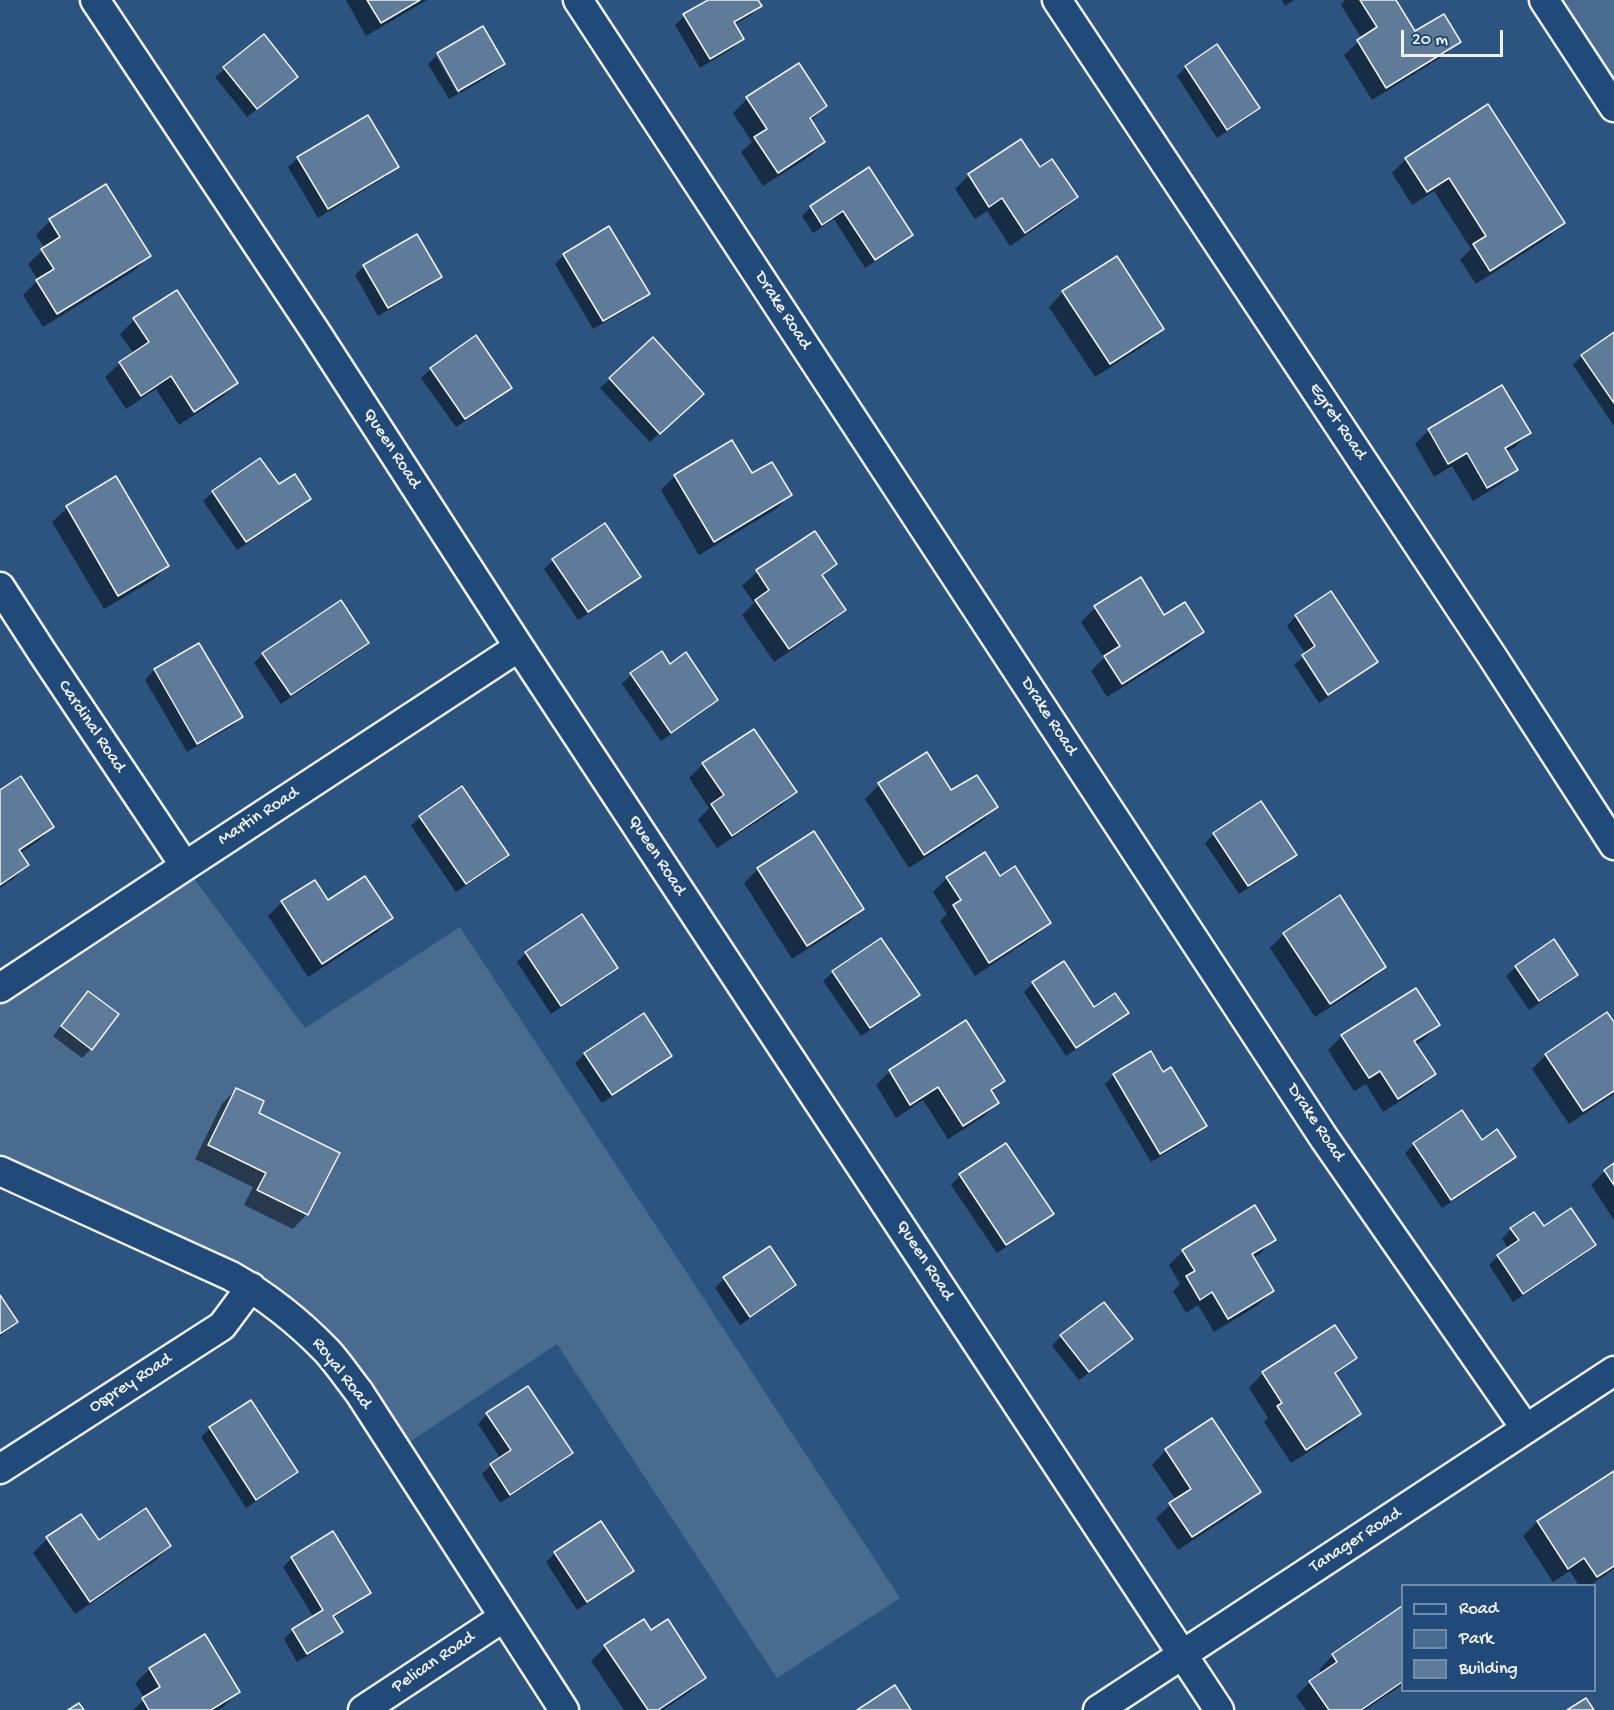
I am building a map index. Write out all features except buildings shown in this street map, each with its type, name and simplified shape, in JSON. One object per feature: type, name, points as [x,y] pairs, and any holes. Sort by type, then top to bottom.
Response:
[{"type":"street","name":"Queen Road","points":[[95,0],[328,351],[519,647],[1219,1710]]},
{"type":"street","name":"Drake Road","points":[[578,0],[1318,1128],[1526,1429]]},
{"type":"street","name":"Egret Road","points":[[1057,0],[1486,646],[1614,845]]},
{"type":"street","points":[[1544,0],[1614,107]]},
{"type":"street","name":"Cardinal Road","points":[[0,587],[184,866]]},
{"type":"street","name":"Martin Road","points":[[0,988],[519,647]]},
{"type":"street","name":"Royal Road","points":[[0,1171],[231,1276],[293,1318],[328,1353],[359,1392],[564,1710]]},
{"type":"street","name":"Osprey Road","points":[[0,1469],[222,1326],[250,1287]]},
{"type":"street","name":"Tanager Road","points":[[1098,1710],[1614,1371]]},
{"type":"street","name":"Pelican Road","points":[[363,1710],[504,1617]]},
{"type":"green space","points":[[1562,0],[1614,0],[1614,79]]},
{"type":"green space","points":[[181,861],[305,1028],[460,927],[900,1598],[777,1678],[557,1344],[402,1447],[255,1297],[0,1178],[0,989]]}]
